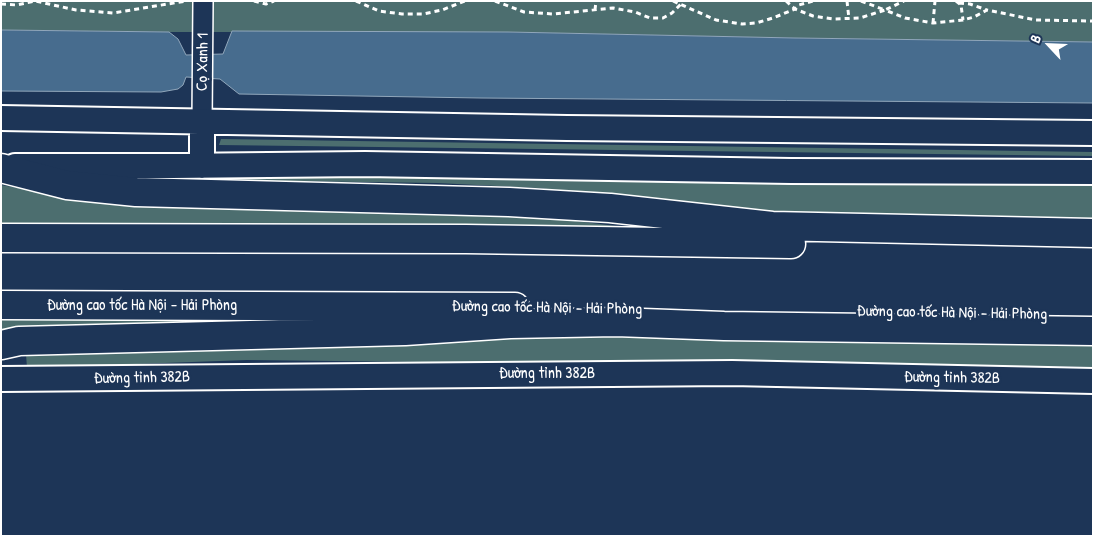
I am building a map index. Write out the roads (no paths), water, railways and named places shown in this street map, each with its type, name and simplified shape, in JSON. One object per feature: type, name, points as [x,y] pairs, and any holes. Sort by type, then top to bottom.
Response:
[{"type":"highway","points":[[1,167],[67,185],[136,192],[509,202],[610,208],[772,226],[1093,233]]},
{"type":"highway","points":[[1,238],[466,239],[1093,248]]},
{"type":"highway","name":"Đường cao tốc Hà Nội - Hải Phòng","points":[[1,305],[458,306],[1093,316]]},
{"type":"highway","points":[[1,345],[19,342],[405,331],[510,324],[616,322],[724,326],[1093,331]]},
{"type":"main road","points":[[1,118],[587,129],[1093,133]]},
{"type":"main road","points":[[202,122],[202,166]]},
{"type":"main road","points":[[1,167],[365,164],[791,171],[1093,172]]},
{"type":"main road","name":"Đường tỉnh 382B","points":[[1,379],[732,373],[1093,382]]},
{"type":"street","name":"Cọ Xanh 1","points":[[202,122],[203,1]]},
{"type":"water","points":[[1,30],[169,32],[178,39],[186,55],[223,54],[232,31],[508,32],[1093,42],[1093,103],[239,94],[220,79],[186,77],[183,85],[178,89],[161,92],[1,91]]}]
